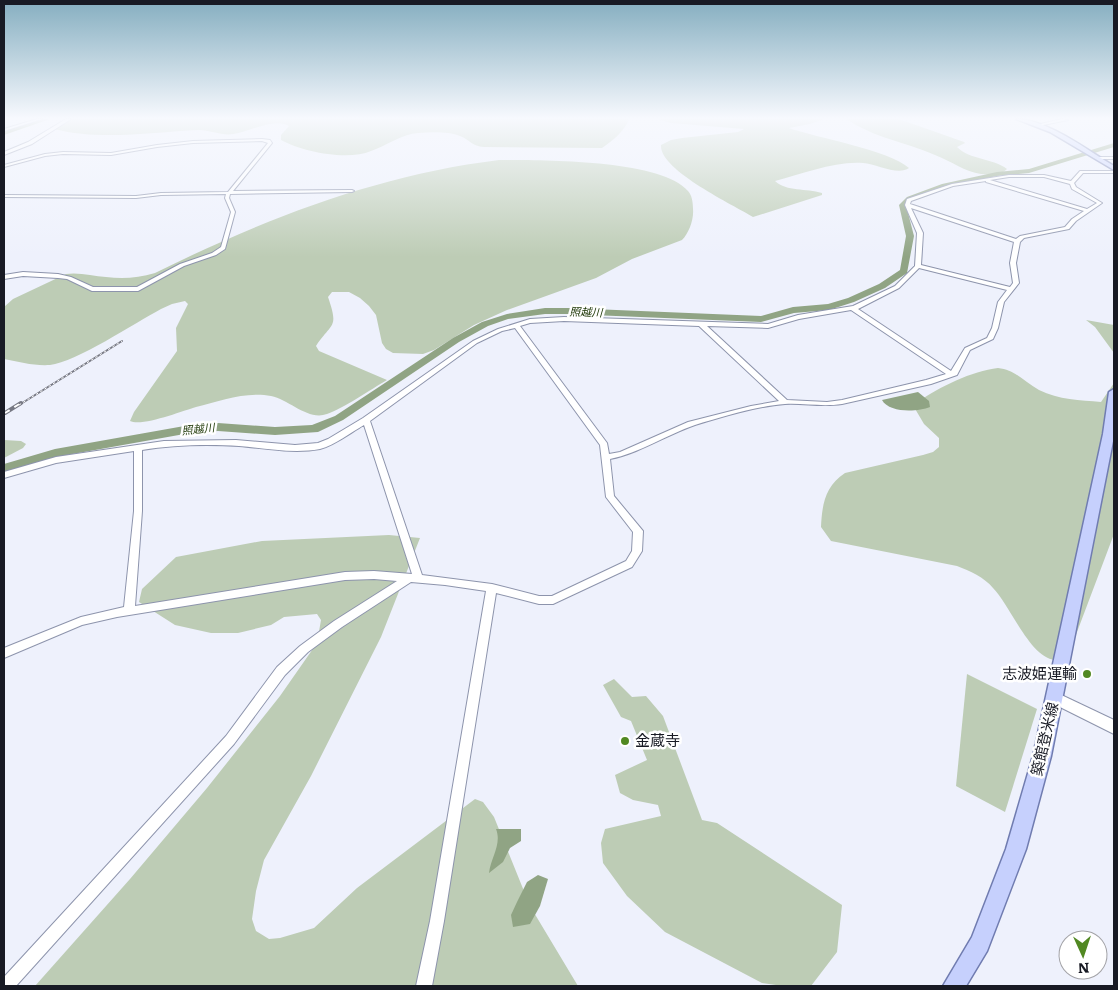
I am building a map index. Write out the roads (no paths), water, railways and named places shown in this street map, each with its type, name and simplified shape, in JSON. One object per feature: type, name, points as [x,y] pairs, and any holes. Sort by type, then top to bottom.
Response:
[{"type":"main road","name":"築館登米線","points":[[954,986],[980,944],[1016,849],[1042,756],[1112,435],[1114,392]]},
{"type":"street","points":[[4,277],[23,274],[58,276],[69,278],[92,289],[138,289],[182,265],[214,254],[223,248],[233,212],[226,198],[252,165]]},
{"type":"street","points":[[1072,183],[1082,172],[1114,172]]},
{"type":"street","points":[[607,457],[622,454],[691,424],[751,408],[785,402],[827,404],[842,402],[928,382],[954,373],[967,349],[990,339],[995,328],[1001,302],[1016,283],[1013,263],[1017,241],[1029,234],[1067,228],[1088,211],[1096,208],[1100,202],[1074,188],[1072,183],[1051,177],[1032,175],[1010,176],[952,185],[909,200],[907,205]]},
{"type":"street","points":[[987,181],[1088,211]]},
{"type":"street","points":[[4,196],[136,197],[160,194],[352,191]]},
{"type":"street","points":[[907,205],[1017,241]]},
{"type":"street","points":[[4,475],[56,460],[164,444],[222,444],[309,448],[331,441],[366,420],[475,342],[500,330],[516,325],[543,320],[564,319],[768,326],[798,316],[852,308],[897,287],[918,266],[920,233],[907,205]]},
{"type":"street","points":[[918,266],[1011,289]]},
{"type":"street","points":[[852,308],[951,374]]},
{"type":"street","points":[[701,324],[785,402]]},
{"type":"street","points":[[4,653],[81,621],[129,610],[345,576],[374,575],[414,578],[492,588],[539,600],[553,600],[629,564],[636,551],[638,531],[610,496],[607,457],[604,445],[516,325]]},
{"type":"street","points":[[366,420],[414,578]]},
{"type":"street","points":[[129,610],[138,511],[138,449]]},
{"type":"street","points":[[6,986],[230,740],[281,671],[304,649],[338,624],[414,578]]},
{"type":"street","points":[[424,986],[437,921],[492,588]]},
{"type":"street","points":[[1055,698],[1114,728]]},
{"type":"waterway","name":"照越川","points":[[4,468],[55,453],[190,429],[218,427],[275,431],[314,429],[339,418],[456,340],[485,324],[507,317],[545,311],[568,311],[761,319],[793,310],[829,307],[851,300],[882,286],[904,271],[910,236],[902,205],[909,198],[944,185],[997,174],[1029,171],[1050,165]]},
{"type":"railway","points":[[19,405],[122,341]]},
{"type":"railway","points":[[5,413],[21,403]]},
{"type":"place","name":"志波姫運輸","points":[[1087,674]]},
{"type":"place","name":"金蔵寺","points":[[625,741]]}]
